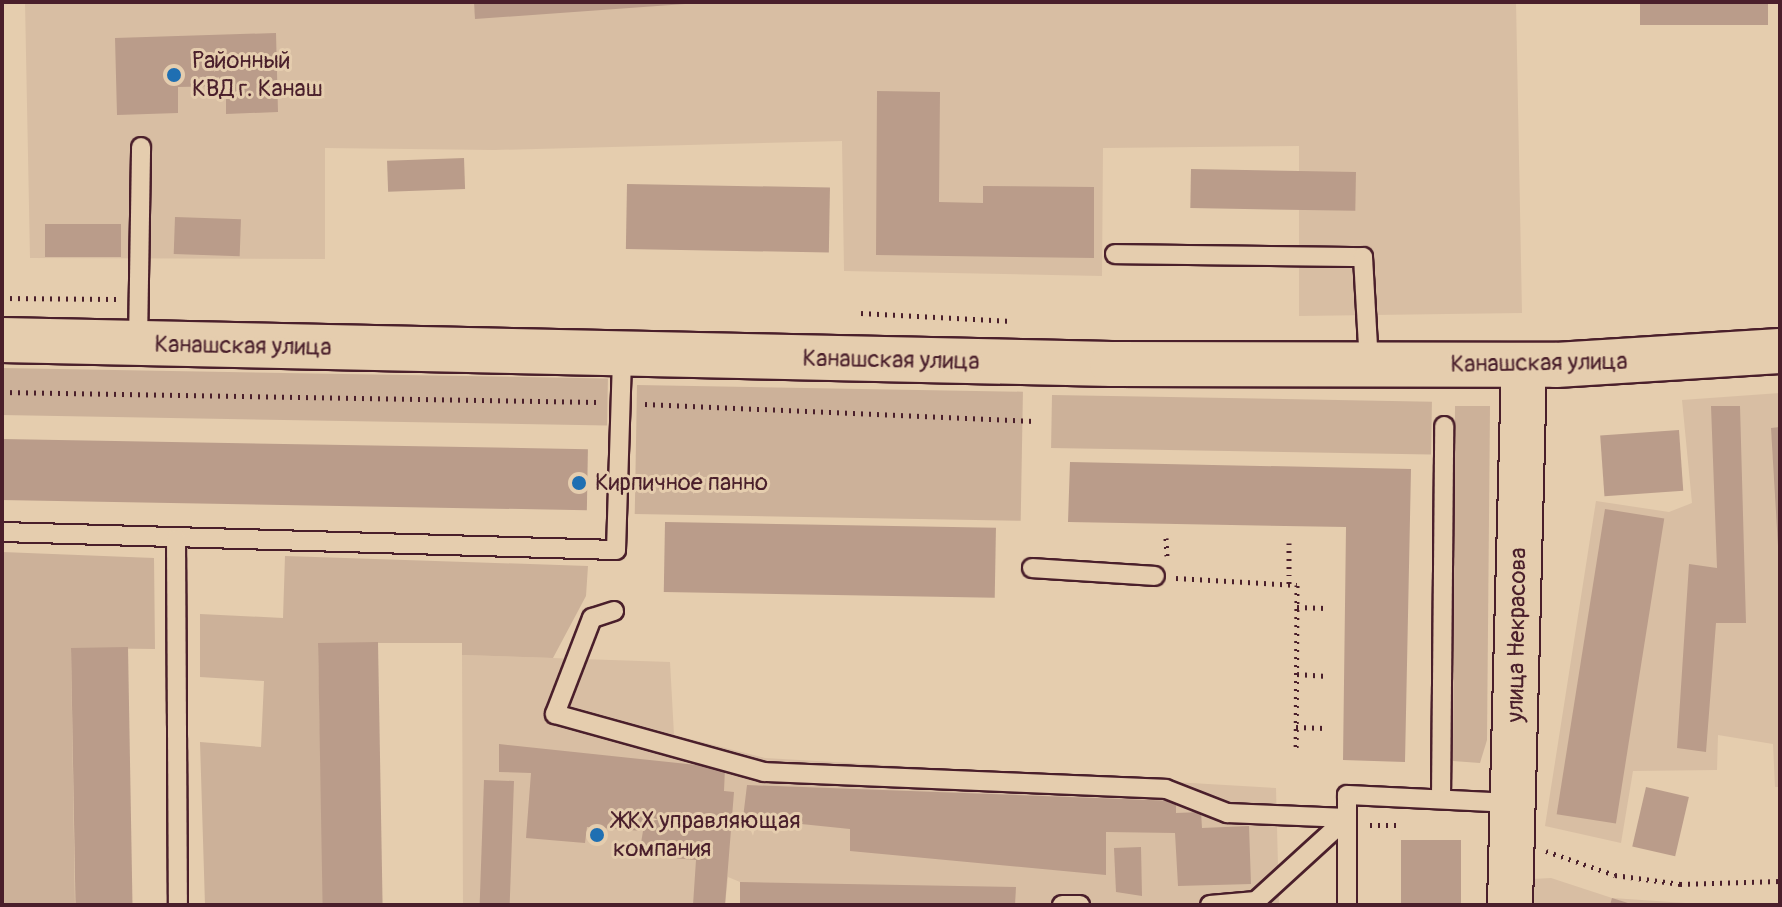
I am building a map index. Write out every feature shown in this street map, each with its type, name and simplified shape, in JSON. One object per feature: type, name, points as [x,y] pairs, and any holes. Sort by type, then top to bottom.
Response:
[{"type":"street","name":"Канашская улица","points":[[2,340],[622,356],[1524,366],[1780,351]]},
{"type":"street","name":"улица Некрасова","points":[[1510,905],[1524,366]]},
{"type":"lane","points":[[138,343],[141,147]]},
{"type":"lane","points":[[1115,254],[1363,257],[1369,365]]},
{"type":"lane","points":[[2,532],[616,550],[622,356]]},
{"type":"lane","points":[[1441,798],[1444,426]]},
{"type":"lane","points":[[176,539],[178,905]]},
{"type":"lane","points":[[1032,568],[1155,576]]},
{"type":"lane","points":[[614,611],[592,618],[555,714],[764,772],[1166,789],[1227,813],[1347,822]]},
{"type":"lane","points":[[1347,905],[1347,795],[1441,798],[1512,820]]},
{"type":"lane","points":[[1210,905],[1256,901],[1347,822]]},
{"type":"lane","points":[[1062,905],[1080,905]]},
{"type":"path","points":[[2,298],[138,299]]},
{"type":"path","points":[[861,313],[1019,321]]},
{"type":"path","points":[[2,392],[622,403],[1035,421]]},
{"type":"path","points":[[1289,543],[1289,584]]},
{"type":"path","points":[[1155,576],[1297,585],[1296,750]]},
{"type":"path","points":[[1297,607],[1326,608]]},
{"type":"path","points":[[1297,674],[1327,676]]},
{"type":"path","points":[[1296,727],[1325,728]]},
{"type":"path","points":[[1512,820],[1615,875],[1680,884],[1780,881]]},
{"type":"path","points":[[1347,822],[1405,825]]},
{"type":"shaded area","points":[[25,2],[1516,2],[1522,313],[1299,316],[1299,146],[1103,148],[1102,276],[844,271],[842,141],[494,150],[325,148],[325,259],[30,258]]},
{"type":"shaded area","points":[[2,368],[608,379],[607,426],[2,415]]},
{"type":"shaded area","points":[[637,385],[1023,392],[1021,521],[635,514]]},
{"type":"shaded area","points":[[1780,393],[1780,787],[1775,787],[1773,744],[1718,735],[1717,770],[1633,771],[1621,843],[1545,826],[1596,501],[1669,512],[1692,503],[1682,400]]},
{"type":"shaded area","points":[[1052,395],[1432,402],[1431,455],[1051,448]]},
{"type":"shaded area","points":[[1455,406],[1490,406],[1487,740],[1480,763],[1453,761]]},
{"type":"shaded area","points":[[2,552],[154,558],[155,649],[71,648],[75,905],[2,905]]},
{"type":"shaded area","points":[[285,556],[588,566],[586,596],[553,658],[462,655],[462,643],[318,643],[324,905],[205,905],[200,742],[261,747],[264,681],[200,677],[200,614],[283,618]]},
{"type":"shaded area","points":[[462,655],[670,662],[674,735],[765,758],[1276,788],[1279,905],[740,905],[740,882],[728,877],[725,905],[463,905]]},
{"type":"shaded area","points":[[1551,878],[1612,898],[1715,905],[1532,905],[1532,879]]},
{"type":"building","points":[[474,2],[685,2],[685,4],[475,19]]},
{"type":"building","points":[[1640,2],[1768,2],[1768,25],[1640,25]]},
{"type":"building","points":[[276,33],[278,112],[226,114],[226,86],[178,87],[178,113],[117,115],[115,38]]},
{"type":"building","points":[[877,91],[940,92],[939,202],[983,203],[983,186],[1094,187],[1094,258],[876,255]]},
{"type":"building","points":[[464,158],[465,189],[388,192],[387,161]]},
{"type":"building","points":[[1191,169],[1356,172],[1355,211],[1190,208]]},
{"type":"building","points":[[627,184],[830,188],[829,253],[626,249]]},
{"type":"building","points":[[175,217],[241,219],[240,256],[174,254]]},
{"type":"building","points":[[45,224],[121,224],[121,257],[45,257]]},
{"type":"building","points":[[1711,406],[1740,406],[1746,623],[1716,623],[1706,752],[1677,748],[1689,564],[1717,568]]},
{"type":"building","points":[[1780,427],[1780,545],[1778,546],[1771,428]]},
{"type":"building","points":[[1679,430],[1683,491],[1604,496],[1600,436]]},
{"type":"building","points":[[2,439],[588,449],[587,510],[2,500]]},
{"type":"building","points":[[1070,462],[1411,469],[1405,762],[1343,760],[1346,527],[1068,522]]},
{"type":"building","points":[[1605,509],[1664,518],[1616,824],[1557,814]]},
{"type":"building","points":[[665,522],[996,528],[995,598],[664,592]]},
{"type":"building","points":[[378,642],[383,905],[323,905],[318,643]]},
{"type":"building","points":[[128,647],[133,905],[75,905],[71,648]]},
{"type":"building","points":[[499,744],[725,768],[724,791],[734,792],[725,905],[693,905],[696,860],[639,855],[643,831],[587,827],[585,843],[526,838],[531,773],[499,772]]},
{"type":"building","points":[[484,780],[514,781],[510,905],[480,905]]},
{"type":"building","points":[[747,785],[1176,801],[1176,813],[1201,812],[1202,828],[1249,826],[1251,884],[1178,886],[1175,833],[1106,832],[1106,875],[850,851],[850,829],[743,818]]},
{"type":"building","points":[[1646,787],[1689,797],[1675,856],[1632,846]]},
{"type":"building","points":[[1401,840],[1461,840],[1461,905],[1401,905]]},
{"type":"building","points":[[1141,847],[1142,896],[1116,892],[1114,848]]},
{"type":"building","points":[[740,882],[1016,887],[1015,905],[740,905]]},
{"type":"building","points":[[1612,898],[1631,904],[1631,905],[1610,905]]},
{"type":"place","name":"Районный КВД г. Канаш","points":[[174,75]]},
{"type":"place","name":"Кирпичное панно","points":[[579,483]]},
{"type":"place","name":"ЖКХ управляющая компания","points":[[597,835]]}]
